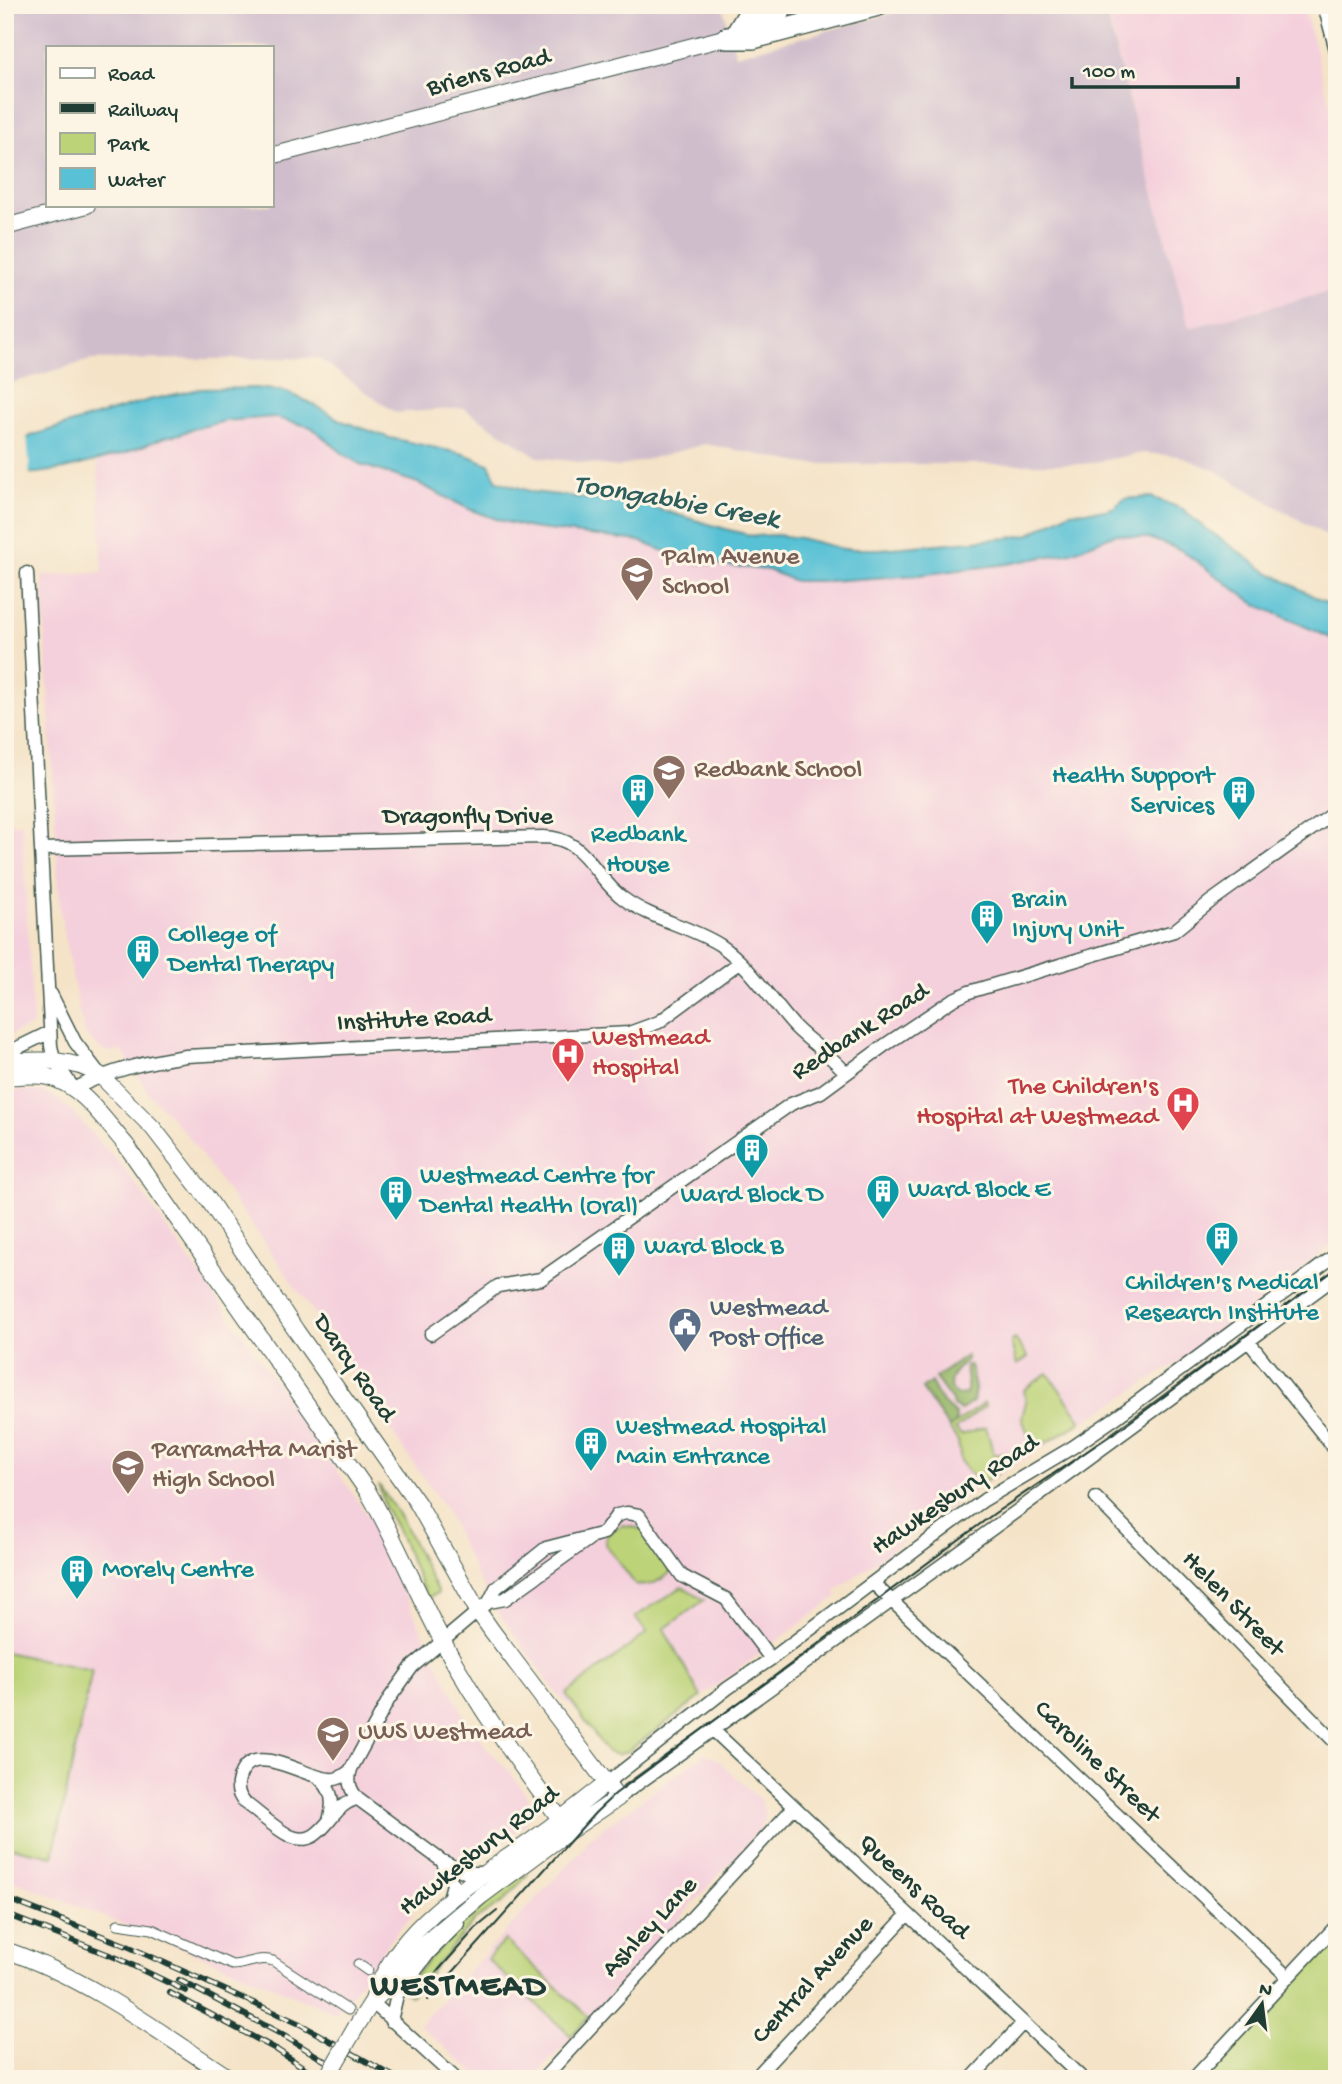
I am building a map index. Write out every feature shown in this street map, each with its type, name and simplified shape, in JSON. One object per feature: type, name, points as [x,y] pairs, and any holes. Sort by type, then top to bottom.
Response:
[{"type":"highway","points":[[728,36],[748,15],[750,5]]},
{"type":"highway","points":[[728,36],[753,38],[878,5]]},
{"type":"street","name":"Briens Road","points":[[728,36],[756,20],[771,5]]},
{"type":"street","name":"Briens Road","points":[[273,155],[728,36],[749,34],[776,20],[788,5]]},
{"type":"street","points":[[1324,5],[1336,46]]},
{"type":"street","points":[[5,227],[83,206]]},
{"type":"street","points":[[27,573],[50,1032],[54,1060],[74,1089],[126,1145],[368,1492],[396,1543],[442,1641],[477,1702],[565,1825]]},
{"type":"street","name":"Redbank Road","points":[[431,1334],[498,1286],[541,1279],[791,1104],[821,1092],[952,1000],[969,992],[1174,931],[1337,811]]},
{"type":"street","name":"Dragonfly Drive","points":[[42,849],[555,837],[573,844],[623,898],[717,943],[740,962],[793,1025],[815,1046],[836,1060],[846,1073]]},
{"type":"street","name":"Institute Road","points":[[74,1089],[100,1075],[143,1063],[186,1056],[629,1033],[659,1022],[740,962]]},
{"type":"street","points":[[50,991],[75,1042],[100,1075]]},
{"type":"street","points":[[5,1054],[50,1032]]},
{"type":"street","name":"Darcy Road","points":[[5,1062],[54,1060],[79,1065],[100,1075],[153,1128],[208,1199],[418,1504],[484,1607],[607,1783]]},
{"type":"street","points":[[5,1077],[48,1077],[74,1089]]},
{"type":"street","name":"Hawkesbury Road","points":[[372,2002],[423,1945],[565,1825],[607,1783],[728,1688],[984,1500],[1073,1447],[1118,1416],[1337,1254]]},
{"type":"street","name":"Hawkesbury Road","points":[[326,2079],[372,2002],[379,1981],[397,1954],[448,1902],[485,1873],[565,1825],[618,1798],[1337,1276]]},
{"type":"street","points":[[1248,1342],[1337,1452]]},
{"type":"street","name":"Helen Street","points":[[1096,1498],[1337,1744]]},
{"type":"street","points":[[484,1607],[496,1588],[546,1548],[604,1533],[617,1516],[627,1513],[639,1515],[682,1576],[726,1599],[771,1659]]},
{"type":"street","points":[[485,1873],[467,1873],[442,1861],[358,1799],[349,1784],[350,1771],[400,1682],[412,1667],[484,1607],[505,1599],[593,1537]]},
{"type":"street","name":"Caroline Street","points":[[873,1583],[1288,1977]]},
{"type":"street","name":"Queens Road","points":[[712,1729],[1083,2079]]},
{"type":"street","points":[[350,1771],[334,1779],[261,1760],[247,1766],[238,1791],[245,1802],[294,1837],[311,1838],[318,1834],[345,1803],[358,1799]]},
{"type":"street","points":[[318,1777],[332,1796],[330,1819]]},
{"type":"street","points":[[607,1783],[618,1798]]},
{"type":"street","name":"Ashley Lane","points":[[543,2079],[793,1808]]},
{"type":"street","points":[[442,1861],[453,1884],[448,1902]]},
{"type":"street","name":"Hawkesbury Road","points":[[391,2021],[397,1995],[429,1953],[457,1926],[481,1896]]},
{"type":"street","name":"Central Avenue","points":[[754,2079],[908,1914]]},
{"type":"street","points":[[118,1924],[152,1929],[232,1965],[265,1958],[348,2010]]},
{"type":"street","points":[[1194,2079],[1337,1925]]},
{"type":"street","points":[[5,1950],[42,1963],[75,1980],[120,2006],[230,2079]]},
{"type":"street","points":[[358,1964],[368,1971]]},
{"type":"street","points":[[372,2002],[456,2079]]},
{"type":"street","points":[[971,2079],[1023,2022]]},
{"type":"shaded area","points":[[5,5],[722,5],[736,55],[923,5],[1104,5],[1189,328],[1337,290],[1337,542],[1214,470],[1179,456],[1143,453],[1084,464],[806,464],[705,444],[618,467],[538,457],[463,408],[396,413],[318,358],[91,360],[5,385]]},
{"type":"shaded area","points":[[1105,5],[1303,5],[1337,131],[1337,290],[1189,329]]},
{"type":"shaded area","name":"Westmead Hospital","points":[[260,417],[286,419],[311,427],[331,445],[362,465],[418,483],[469,509],[502,521],[639,541],[692,562],[768,570],[795,581],[919,575],[1007,564],[1071,552],[1116,534],[1151,539],[1181,550],[1281,617],[1337,641],[1337,1241],[1305,1265],[1298,1275],[1191,1354],[958,1501],[835,1591],[838,1596],[628,1751],[607,1752],[578,1712],[558,1695],[501,1617],[477,1577],[446,1510],[373,1405],[333,1340],[188,1136],[147,1091],[122,1051],[109,1052],[101,1049],[87,1037],[80,1017],[60,910],[42,576],[103,572],[97,459],[125,453],[193,429],[225,421]]},
{"type":"shaded area","points":[[22,823],[33,1025],[5,1037],[5,824]]},
{"type":"shaded area","points":[[25,1090],[42,1092],[56,1098],[124,1168],[264,1365],[376,1528],[418,1623],[465,1718],[489,1751],[511,1773],[533,1811],[525,1824],[485,1854],[466,1857],[412,1909],[412,1916],[398,1930],[346,2002],[335,2013],[229,1967],[5,1877],[5,1094]]},
{"type":"shaded area","points":[[706,1753],[717,1759],[762,1802],[765,1817],[759,1831],[533,2079],[481,2079],[419,2025],[587,1844],[585,1841]]},
{"type":"green space","points":[[1015,1339],[1028,1357],[1017,1365],[1011,1342]]},
{"type":"green space","points":[[966,1356],[967,1360],[950,1381],[956,1395],[966,1394],[966,1365],[970,1365],[975,1388],[973,1402],[961,1410],[953,1406],[935,1378]]},
{"type":"green space","points":[[1048,1373],[1081,1420],[1038,1446],[1031,1443],[1022,1418],[1026,1401],[1024,1390]]},
{"type":"green space","points":[[931,1382],[941,1401],[956,1415],[956,1423],[949,1428],[922,1389]]},
{"type":"green space","points":[[984,1403],[985,1406],[955,1429],[961,1435],[986,1427],[994,1455],[1007,1453],[1002,1468],[979,1485],[961,1462],[958,1441],[949,1428]]},
{"type":"green space","points":[[379,1485],[403,1522],[438,1593],[427,1598],[385,1508]]},
{"type":"green space","points":[[623,1525],[642,1529],[671,1567],[669,1574],[649,1585],[635,1584],[605,1544],[608,1534]]},
{"type":"green space","points":[[682,1587],[704,1600],[664,1629],[701,1697],[628,1751],[617,1755],[607,1752],[566,1694],[647,1633],[635,1617]]},
{"type":"green space","points":[[5,1652],[92,1670],[53,1856],[5,1846]]},
{"type":"green space","points":[[527,1875],[503,1902],[475,1920],[410,1996],[402,1989],[456,1930],[517,1876]]},
{"type":"green space","points":[[1337,1935],[1337,2079],[1204,2079]]},
{"type":"green space","points":[[505,1940],[589,2017],[571,2036],[487,1959]]},
{"type":"water","name":"Toongabbie Creek","points":[[254,388],[284,391],[342,421],[390,438],[464,454],[489,464],[497,481],[533,492],[644,505],[754,536],[800,538],[843,549],[880,549],[1028,535],[1070,512],[1106,510],[1115,507],[1124,499],[1151,497],[1183,509],[1263,569],[1337,609],[1337,641],[1255,604],[1181,550],[1151,539],[1116,534],[1071,552],[1007,564],[919,575],[795,581],[768,570],[692,562],[639,541],[531,528],[502,521],[469,509],[418,483],[362,465],[346,456],[311,427],[273,417],[225,421],[193,429],[125,453],[65,469],[5,474],[5,450],[33,435],[149,400],[200,389]]},
{"type":"pier","points":[[27,434],[30,477],[9,477],[8,445]]},
{"type":"tram line","points":[[428,2000],[615,1794],[995,1513],[1123,1427],[1337,1268]]},
{"type":"tram line","points":[[419,1992],[476,1928],[497,1911]]},
{"type":"railway","points":[[5,1898],[125,1945],[300,2024],[398,2079]]},
{"type":"railway","points":[[5,1914],[117,1958],[186,1991]]},
{"type":"railway","points":[[179,1980],[281,2034],[355,2079]]},
{"type":"railway","points":[[170,1993],[274,2048],[321,2079]]},
{"type":"place","name":"Palm Avenue School","points":[[637,603]]},
{"type":"place","name":"Redbank School","points":[[669,801]]},
{"type":"place","name":"Redbank House","points":[[638,820]]},
{"type":"place","name":"Health Support Services","points":[[1239,822]]},
{"type":"place","name":"Brain Injury Unit","points":[[987,946]]},
{"type":"place","name":"College of Dental Therapy","points":[[143,981]]},
{"type":"place","name":"Westmead Hospital","points":[[568,1084]]},
{"type":"place","name":"The Children's Hospital at Westmead","points":[[1183,1133]]},
{"type":"place","name":"Ward Block D","points":[[752,1180]]},
{"type":"place","name":"Ward Block E","points":[[883,1221]]},
{"type":"place","name":"Westmead Centre for Dental Health (Oral)","points":[[396,1222]]},
{"type":"place","name":"Children's Medical Research Institute","points":[[1222,1268]]},
{"type":"place","name":"Ward Block B","points":[[619,1278]]},
{"type":"place","name":"Westmead Post Office","points":[[685,1354]]},
{"type":"place","name":"Westmead Hospital Main Entrance","points":[[591,1473]]},
{"type":"place","name":"Parramatta Marist High School","points":[[128,1496]]},
{"type":"place","name":"Morely Centre","points":[[77,1601]]},
{"type":"place","name":"UWS Westmead","points":[[333,1763]]},
{"type":"district","name":"WESTMEAD","points":[[459,1988]]}]
